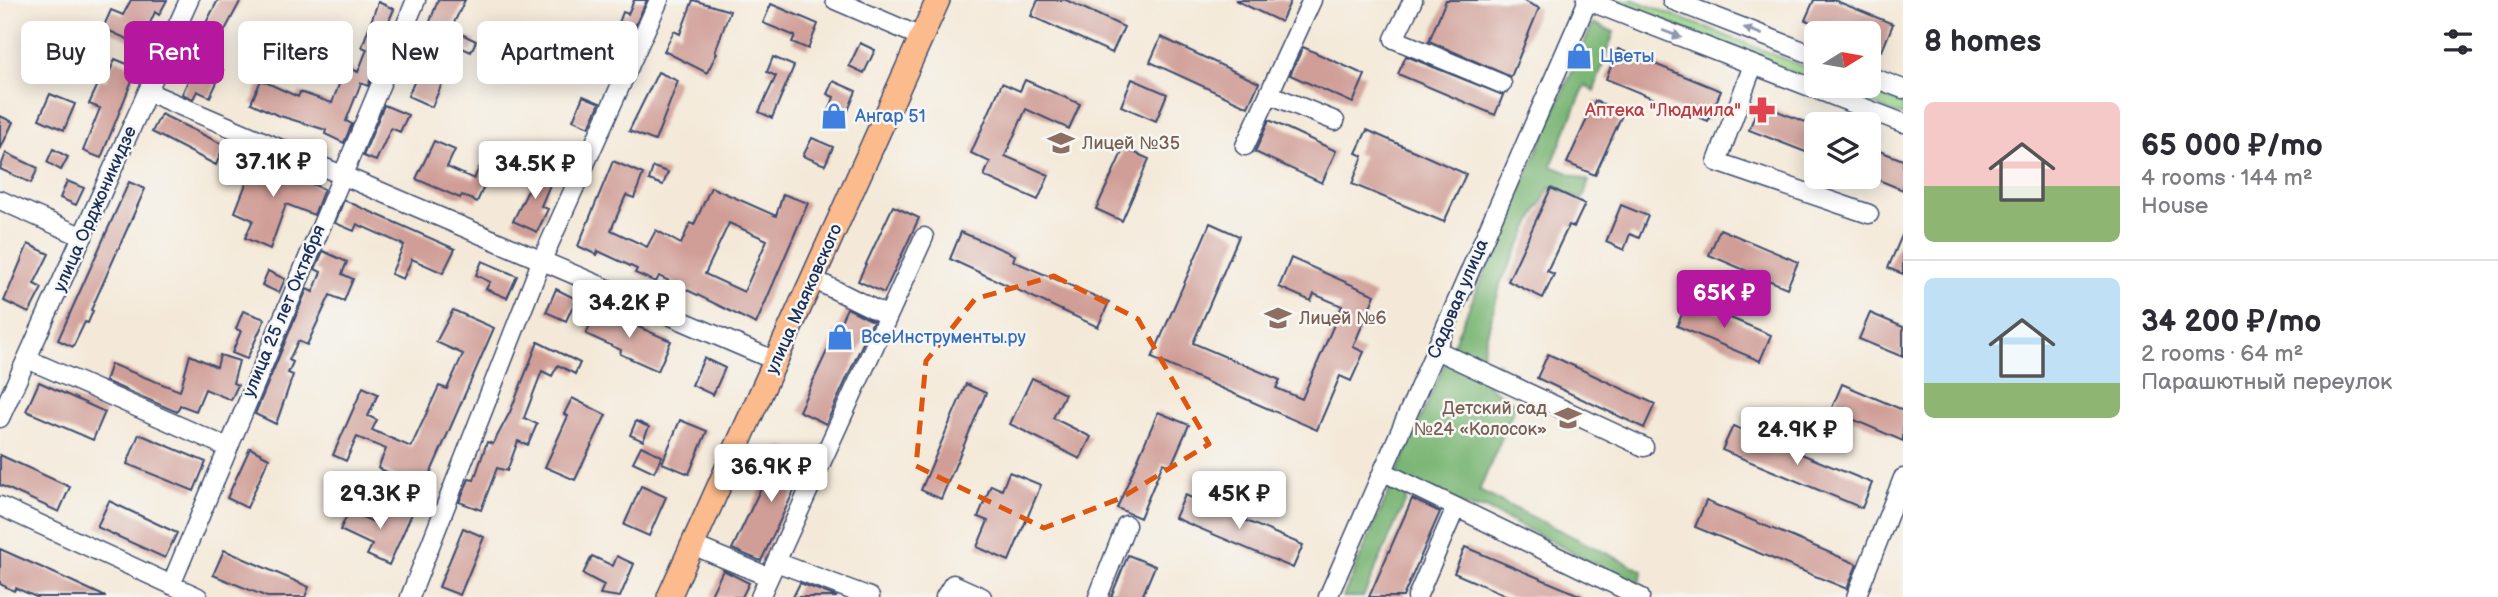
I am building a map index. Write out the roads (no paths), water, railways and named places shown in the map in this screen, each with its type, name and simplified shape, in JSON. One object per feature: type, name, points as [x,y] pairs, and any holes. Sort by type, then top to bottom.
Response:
[{"type":"main road","name":"улица Маяковского","points":[[669,597],[938,0]]},
{"type":"street","name":"улица Орджоникидзе","points":[[0,418],[189,0]]},
{"type":"street","name":"улица 25 лет Октября","points":[[172,585],[227,447],[416,0]]},
{"type":"street","points":[[410,597],[541,262],[659,0]]},
{"type":"street","points":[[835,0],[921,37]]},
{"type":"street","points":[[1245,146],[1312,0]]},
{"type":"street","points":[[1413,0],[1394,39],[1502,84]]},
{"type":"street","points":[[1587,0],[1903,123]]},
{"type":"street","name":"Садовая улица","points":[[1328,597],[1587,0]]},
{"type":"street","points":[[1675,1],[1804,51]]},
{"type":"street","points":[[1753,65],[1717,162],[1869,214]]},
{"type":"street","points":[[1881,81],[1903,89]]},
{"type":"street","points":[[148,92],[776,361]]},
{"type":"street","points":[[1269,94],[1335,121]]},
{"type":"street","points":[[0,200],[83,237]]},
{"type":"street","points":[[760,597],[924,237]]},
{"type":"street","points":[[813,279],[888,316]]},
{"type":"street","points":[[1436,350],[1644,447]]},
{"type":"street","points":[[27,359],[227,447]]},
{"type":"street","points":[[1384,472],[1640,597]]},
{"type":"street","points":[[1856,597],[1903,478]]},
{"type":"street","points":[[0,506],[198,597]]},
{"type":"street","points":[[1417,597],[1456,507]]},
{"type":"street","points":[[1098,597],[1126,525]]},
{"type":"street","points":[[692,545],[870,597]]},
{"type":"street","points":[[945,597],[953,584],[982,597]]},
{"type":"place","name":"Цветы","points":[[1579,56]]},
{"type":"place","name":"Аптека \"Людмила\"","points":[[1762,110]]},
{"type":"place","name":"Ангар 51","points":[[834,116]]},
{"type":"place","name":"Лицей №35","points":[[1061,143]]},
{"type":"place","name":"Лицей №6","points":[[1278,318]]},
{"type":"place","name":"ВсеИнструменты.ру","points":[[840,337]]},
{"type":"place","name":"Детский сад №24 «Колосок»","points":[[1568,418]]}]
